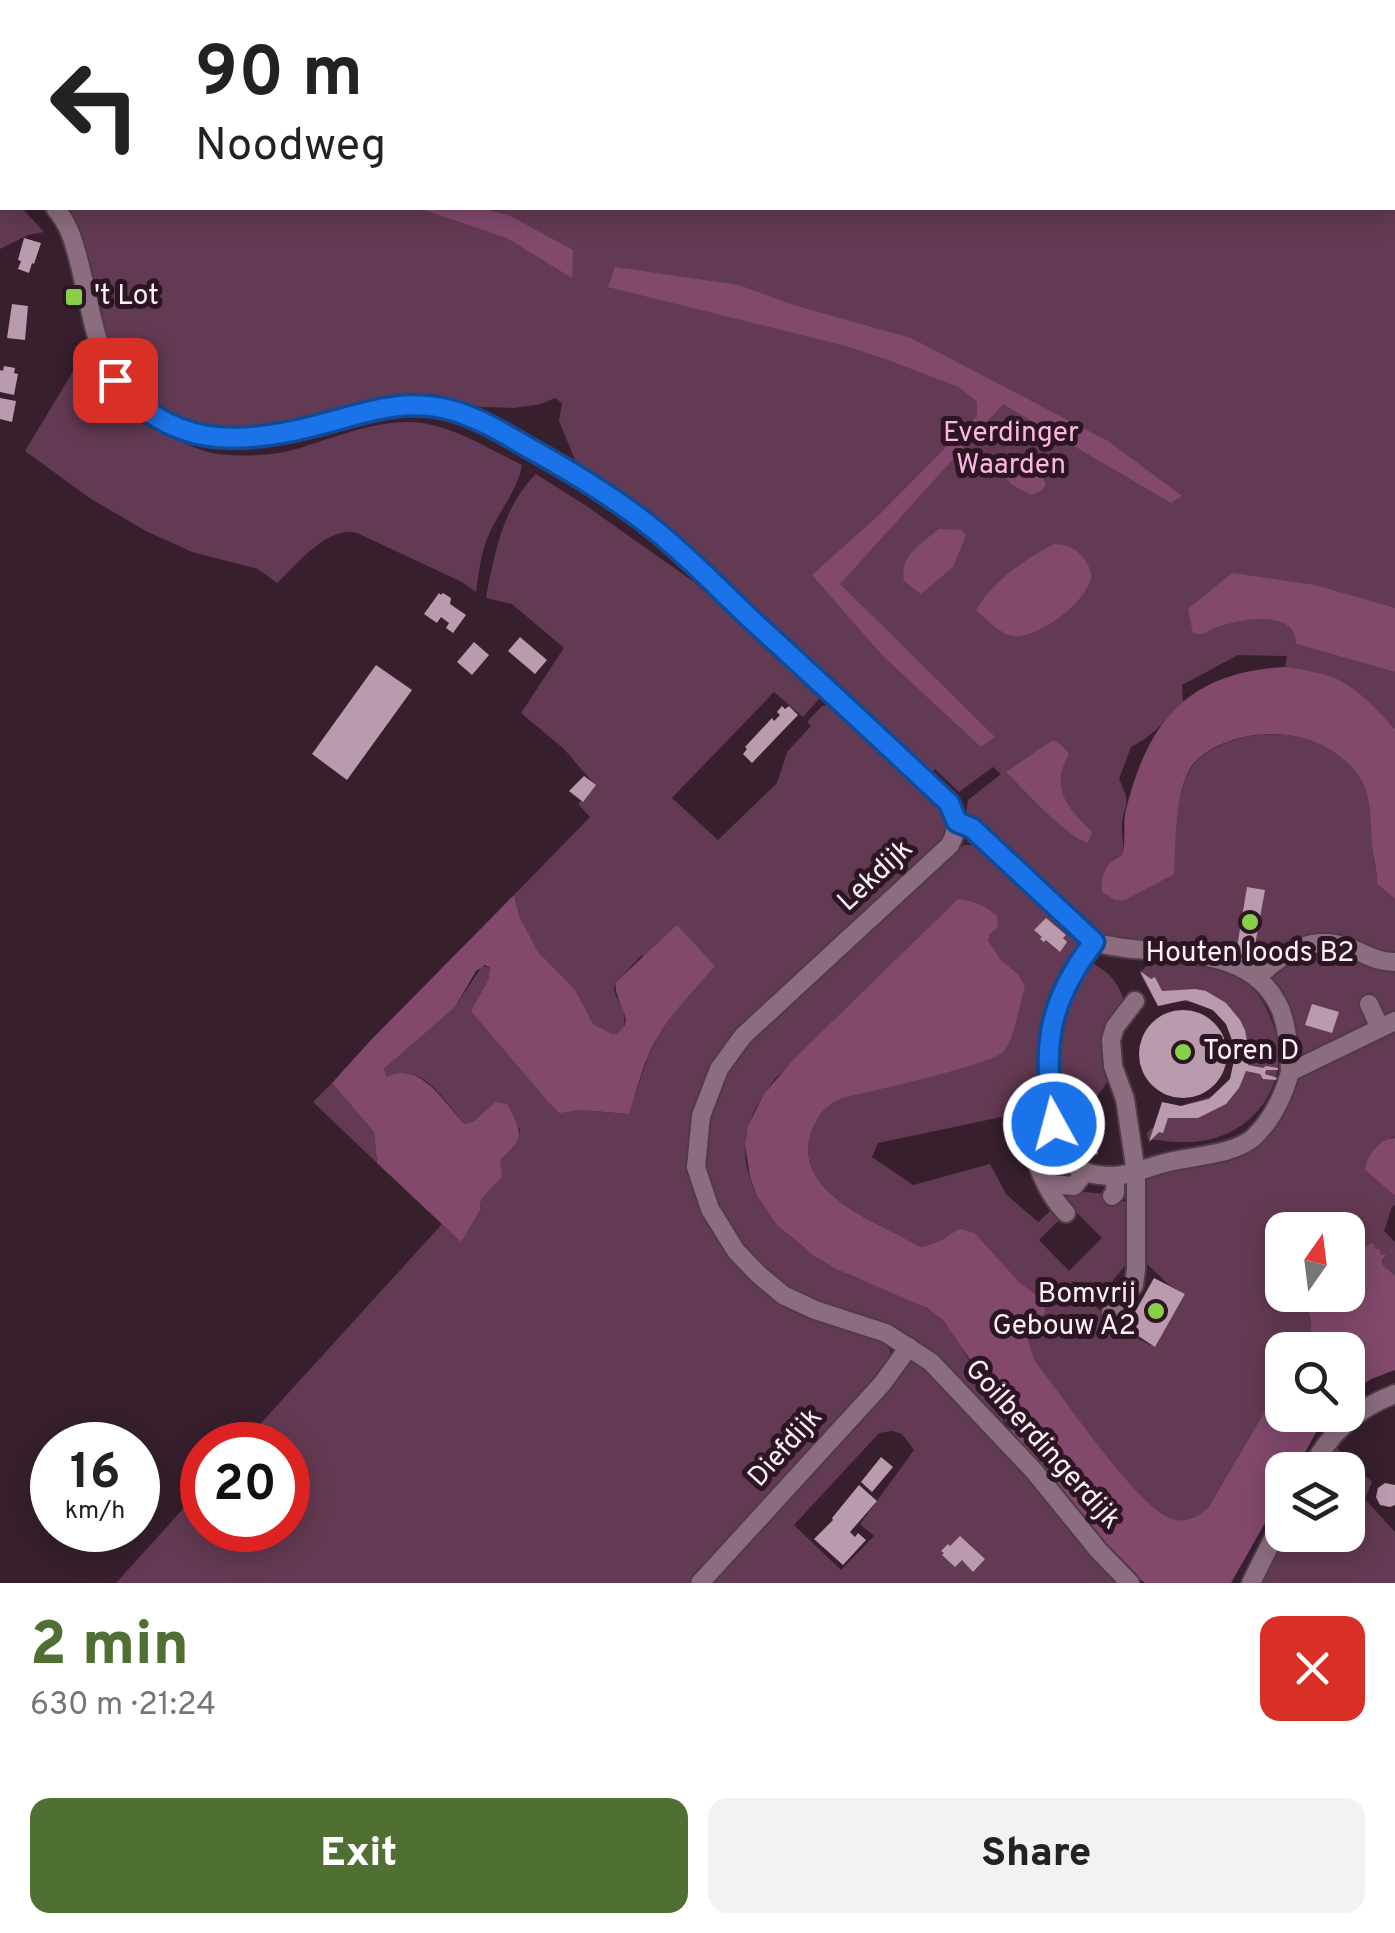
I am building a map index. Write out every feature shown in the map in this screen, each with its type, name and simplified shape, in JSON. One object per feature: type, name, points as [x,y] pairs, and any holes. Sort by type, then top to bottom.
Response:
[{"type":"street","points":[[56,210],[71,232],[92,327],[103,358],[130,399],[154,418],[191,432],[225,438],[264,437],[365,411],[413,404],[451,410],[491,427],[577,476],[660,534],[949,803],[957,822],[972,828],[1094,942],[1220,959],[1257,978],[1280,1008],[1287,1032],[1290,1072],[1278,1106],[1250,1140],[1234,1148],[1115,1176],[1086,1172],[1070,1162],[1055,1128],[1049,1093],[1054,1013],[1065,983],[1094,942]]},
{"type":"street","name":"Lekdijk","points":[[909,1347],[886,1333],[784,1295],[758,1274],[736,1251],[710,1209],[696,1167],[701,1116],[719,1069],[743,1036],[950,845],[957,822]]},
{"type":"street","points":[[1257,978],[1268,967],[1312,943],[1328,942],[1370,958],[1395,962]]},
{"type":"street","points":[[1111,1313],[1134,1285],[1138,1246],[1136,1173],[1126,1100],[1114,1066],[1112,1040],[1115,1027],[1135,1001]]},
{"type":"street","points":[[1290,1072],[1388,1025],[1369,1004]]},
{"type":"street","points":[[1055,1128],[1028,1136],[1056,1203],[1066,1213]]},
{"type":"street","points":[[1048,1184],[1074,1186],[1086,1172]]},
{"type":"street","points":[[1112,1196],[1115,1176]]},
{"type":"street","name":"Diefdijk","points":[[700,1583],[882,1384],[909,1347]]},
{"type":"street","name":"Goilberdingerdijk","points":[[909,1347],[931,1362],[1022,1459],[1130,1583]]},
{"type":"street","points":[[1321,1452],[1356,1413],[1395,1394]]},
{"type":"street","points":[[1250,1583],[1266,1552]]},
{"type":"green space","points":[[0,210],[24,210],[44,232],[28,235],[0,249]]},
{"type":"green space","name":"Everdinger Waarden","points":[[65,210],[1395,210],[1395,628],[1234,595],[1201,634],[1240,621],[1271,619],[1292,631],[1296,644],[1395,672],[1395,729],[1342,681],[1285,667],[1287,656],[1238,655],[1182,685],[1183,702],[1153,732],[1131,747],[1119,779],[1127,801],[1122,820],[1123,851],[1102,882],[1180,797],[1189,771],[1204,754],[1257,735],[1311,740],[1343,758],[1366,788],[1377,884],[1395,899],[1395,953],[1320,935],[1267,960],[1173,944],[1099,939],[966,814],[968,800],[1001,774],[993,767],[959,792],[935,769],[927,776],[580,472],[559,421],[562,403],[555,398],[514,408],[402,396],[250,430],[192,424],[164,416],[120,378],[99,328]],"holes":[[[1247,888],[1264,891],[1252,956],[1236,952]]]},
{"type":"green space","points":[[86,350],[113,396],[135,418],[212,453],[281,453],[362,429],[408,422],[452,431],[522,465],[485,545],[476,592],[357,533],[346,532],[324,540],[277,583],[258,569],[192,552],[91,499],[25,451]]},
{"type":"green space","points":[[536,474],[694,582],[819,695],[803,717],[774,692],[672,798],[718,840],[777,783],[787,752],[811,726],[807,722],[822,706],[834,704],[946,814],[949,836],[768,1002],[692,1119],[688,1141],[689,1168],[736,1263],[753,1282],[778,1301],[828,1324],[877,1336],[890,1350],[891,1360],[692,1583],[116,1583],[144,1552],[160,1552],[160,1534],[180,1512],[180,1552],[310,1552],[310,1422],[262,1422],[442,1224],[460,1241],[480,1210],[481,1199],[501,1177],[500,1160],[519,1134],[520,1129],[495,1102],[465,1124],[422,1079],[403,1073],[387,1077],[384,1069],[455,1007],[482,966],[490,968],[488,981],[558,1112],[628,1114],[648,1057],[674,1013],[642,955],[614,989],[625,1011],[624,1028],[614,1036],[593,1024],[538,952],[519,915],[514,895],[590,817],[578,804],[595,785],[564,749],[521,713],[564,648],[512,604],[486,598],[508,516]]},
{"type":"green space","points":[[964,845],[980,845],[1079,936],[1085,947],[1067,971],[1047,1124],[1040,1125],[1035,1110],[878,1143],[872,1157],[913,1185],[990,1164],[1006,1194],[1038,1222],[1055,1207],[1063,1216],[1039,1240],[1069,1271],[1102,1238],[1061,1201],[1062,1190],[1108,1194],[1127,1203],[1129,1261],[1093,1304],[1124,1332],[1155,1347],[1185,1294],[1145,1262],[1147,1179],[1228,1162],[1243,1154],[1254,1147],[1295,1080],[1395,1027],[1395,1138],[1365,1170],[1395,1196],[1384,1231],[1395,1242],[1395,1276],[1383,1265],[1382,1254],[1375,1249],[1365,1254],[1365,1212],[1265,1212],[1265,1312],[1308,1312],[1311,1328],[1310,1332],[1265,1332],[1265,1411],[1208,1508],[1192,1518],[1173,1519],[1159,1511],[1122,1474],[1035,1361],[1028,1340],[1045,1312],[1044,1300],[1020,1283],[975,1233],[945,1237],[935,1245],[921,1247],[863,1217],[826,1190],[814,1173],[808,1154],[811,1133],[819,1117],[840,1099],[972,1065],[1017,973],[1001,960],[988,940],[990,934],[958,900],[775,1079],[754,1113],[745,1148],[755,1191],[767,1211],[799,1244],[837,1269],[916,1302],[945,1323],[988,1387],[1010,1435],[931,1353],[799,1296],[776,1281],[740,1245],[712,1202],[701,1158],[712,1095],[749,1038]]},
{"type":"green space","points":[[1315,947],[1363,958],[1382,970],[1395,971],[1395,1014],[1306,1060],[1295,1058],[1272,989],[1274,971]]},
{"type":"green space","points":[[1169,959],[1211,965],[1242,978],[1262,1001],[1278,1042],[1278,1062],[1267,1099],[1240,1127],[1201,1141],[1148,1139],[1147,1133],[1173,1111],[1208,1098],[1224,1087],[1233,1066],[1231,1034],[1215,1012],[1189,1002],[1158,1006],[1140,974],[1145,967]]},
{"type":"green space","points":[[1092,963],[1112,978],[1124,1001],[1110,1026],[1109,1079],[1088,1110],[1071,1115],[1081,1158],[1072,1154],[1061,1116],[1058,1061],[1068,1004],[1082,973]]},
{"type":"green space","points":[[332,1083],[374,1132],[377,1163],[313,1102]]},
{"type":"green space","points":[[906,1363],[928,1365],[1117,1583],[709,1583]],"holes":[[[879,1433],[902,1434],[914,1450],[860,1524],[874,1536],[841,1570],[794,1525]]]},
{"type":"green space","points":[[1365,1475],[1372,1482],[1365,1499]]},
{"type":"green space","points":[[1365,1499],[1395,1532],[1395,1583],[1259,1583],[1274,1552],[1365,1552]]},
{"type":"shaded area","points":[[424,210],[490,210],[510,216],[573,250],[572,278],[507,238]]},
{"type":"shaded area","points":[[615,267],[739,285],[790,304],[911,338],[1108,441],[1182,496],[1171,503],[1003,404],[840,584],[995,737],[981,747],[883,656],[812,575],[878,516],[977,416],[977,402],[959,387],[846,346],[608,287]]},
{"type":"shaded area","points":[[1007,458],[1026,461],[1035,468],[1046,484],[1042,490],[1032,495],[1012,485],[1000,470],[1001,462]]},
{"type":"shaded area","points":[[939,529],[962,530],[966,535],[953,567],[921,594],[904,581],[905,564],[913,550]]},
{"type":"shaded area","points":[[1054,544],[1076,550],[1091,574],[1088,587],[1072,607],[1036,631],[1014,636],[999,630],[976,610],[1011,572]]},
{"type":"shaded area","points":[[1232,573],[1315,585],[1395,608],[1395,672],[1296,644],[1293,632],[1276,621],[1250,620],[1203,634],[1193,633],[1188,609]]},
{"type":"shaded area","points":[[1285,667],[1342,681],[1395,729],[1395,899],[1377,884],[1368,798],[1356,772],[1328,748],[1275,734],[1222,744],[1191,767],[1179,805],[1174,874],[1125,900],[1115,900],[1102,892],[1105,870],[1122,855],[1125,816],[1135,778],[1161,727],[1198,691],[1252,671]]},
{"type":"shaded area","points":[[1053,740],[1069,754],[1063,766],[1061,788],[1075,815],[1092,832],[1088,843],[1057,822],[1006,772]]},
{"type":"shaded area","points":[[514,895],[519,915],[538,952],[575,990],[593,1024],[614,1035],[625,1023],[616,982],[677,925],[715,966],[654,1043],[629,1114],[581,1110],[559,1113],[551,1105],[471,1011],[488,981],[490,968],[485,965],[476,971],[455,1007],[384,1069],[387,1077],[399,1073],[421,1079],[465,1124],[495,1102],[507,1104],[516,1122],[518,1140],[500,1160],[502,1177],[481,1199],[480,1210],[461,1242],[377,1163],[374,1132],[332,1083]]},
{"type":"shaded area","points":[[958,899],[979,904],[997,916],[998,927],[988,940],[1025,986],[1007,1047],[976,1064],[834,1102],[822,1113],[811,1133],[808,1154],[814,1173],[826,1190],[844,1204],[921,1247],[960,1229],[975,1233],[1020,1283],[1044,1300],[1045,1312],[1028,1340],[1035,1361],[1122,1474],[1159,1511],[1173,1519],[1192,1518],[1208,1508],[1265,1411],[1265,1432],[1316,1432],[1305,1452],[1265,1452],[1265,1523],[1231,1583],[1145,1583],[1119,1563],[1036,1467],[944,1321],[927,1308],[836,1269],[777,1225],[757,1196],[745,1145],[748,1126],[764,1094],[792,1061]]},
{"type":"shaded area","points":[[1395,1138],[1395,1196],[1365,1170],[1375,1149]]},
{"type":"shaded area","points":[[1373,1243],[1375,1249],[1386,1255],[1383,1265],[1395,1276],[1395,1370],[1365,1383],[1365,1332],[1310,1332],[1308,1312],[1365,1312],[1365,1247]]},
{"type":"building","points":[[24,238],[41,243],[29,273],[18,269]]},
{"type":"building","points":[[12,304],[28,306],[25,340],[7,338]]},
{"type":"building","points":[[4,366],[15,368],[14,373],[18,374],[14,395],[0,392],[0,370]]},
{"type":"building","points":[[0,398],[16,401],[12,422],[0,419]]},
{"type":"building","points":[[439,593],[451,598],[450,604],[466,615],[453,633],[441,617],[437,623],[424,614]]},
{"type":"building","points":[[520,637],[547,660],[535,674],[508,651]]},
{"type":"building","points":[[474,642],[489,655],[472,675],[457,662]]},
{"type":"building","points":[[376,665],[412,690],[347,780],[312,754]]},
{"type":"building","points":[[782,706],[789,706],[798,715],[752,763],[743,754],[745,747],[772,718],[774,721],[780,715],[777,712]]},
{"type":"building","points":[[584,776],[596,785],[583,802],[569,791]]},
{"type":"building","name":"Houten loods B2","points":[[1247,887],[1265,890],[1253,956],[1236,953]]},
{"type":"building","points":[[1046,918],[1066,935],[1063,938],[1067,942],[1060,952],[1034,930]]},
{"type":"building","points":[[1140,971],[1151,979],[1155,977],[1162,991],[1206,991],[1226,1003],[1245,1030],[1248,1065],[1278,1068],[1266,1070],[1265,1074],[1277,1080],[1246,1071],[1226,1104],[1198,1118],[1168,1118],[1163,1133],[1159,1132],[1149,1142],[1162,1102],[1181,1106],[1209,1099],[1230,1079],[1236,1051],[1226,1024],[1213,1010],[1186,1000],[1158,1006]]},
{"type":"building","points":[[1312,1004],[1339,1012],[1332,1033],[1305,1025]]},
{"type":"building","name":"Toren D","points":[[1183,1010],[1200,1013],[1214,1023],[1224,1037],[1224,1071],[1214,1085],[1200,1095],[1183,1098],[1166,1095],[1152,1085],[1142,1071],[1139,1054],[1142,1037],[1152,1023],[1166,1013]]},
{"type":"building","points":[[1088,1110],[1098,1154],[1081,1158],[1071,1114]]},
{"type":"building","name":"Bomvrij Gebouw A2","points":[[1154,1278],[1185,1294],[1155,1347],[1126,1328]]},
{"type":"building","points":[[881,1457],[893,1467],[872,1492],[861,1482]]},
{"type":"building","points":[[1385,1483],[1395,1485],[1395,1505],[1390,1507],[1380,1505],[1376,1497],[1378,1488]]},
{"type":"building","points":[[859,1485],[877,1501],[850,1532],[866,1540],[843,1565],[814,1539]]},
{"type":"building","points":[[960,1536],[985,1559],[973,1572],[962,1560],[955,1567],[942,1555],[941,1551]]},
{"type":"place","name":"'t Lot","points":[[74,297]]},
{"type":"place","name":"Houten loods B2","points":[[1250,922]]},
{"type":"place","name":"Toren D","points":[[1183,1052]]},
{"type":"place","name":"Bomvrij Gebouw A2","points":[[1156,1311]]},
{"type":"route","points":[[115,380],[130,399],[154,418],[191,432],[225,438],[264,437],[365,411],[413,404],[451,410],[491,427],[577,476],[660,534],[949,803],[957,822],[972,828],[1094,942],[1065,983],[1054,1013],[1048,1069],[1054,1124]]}]
